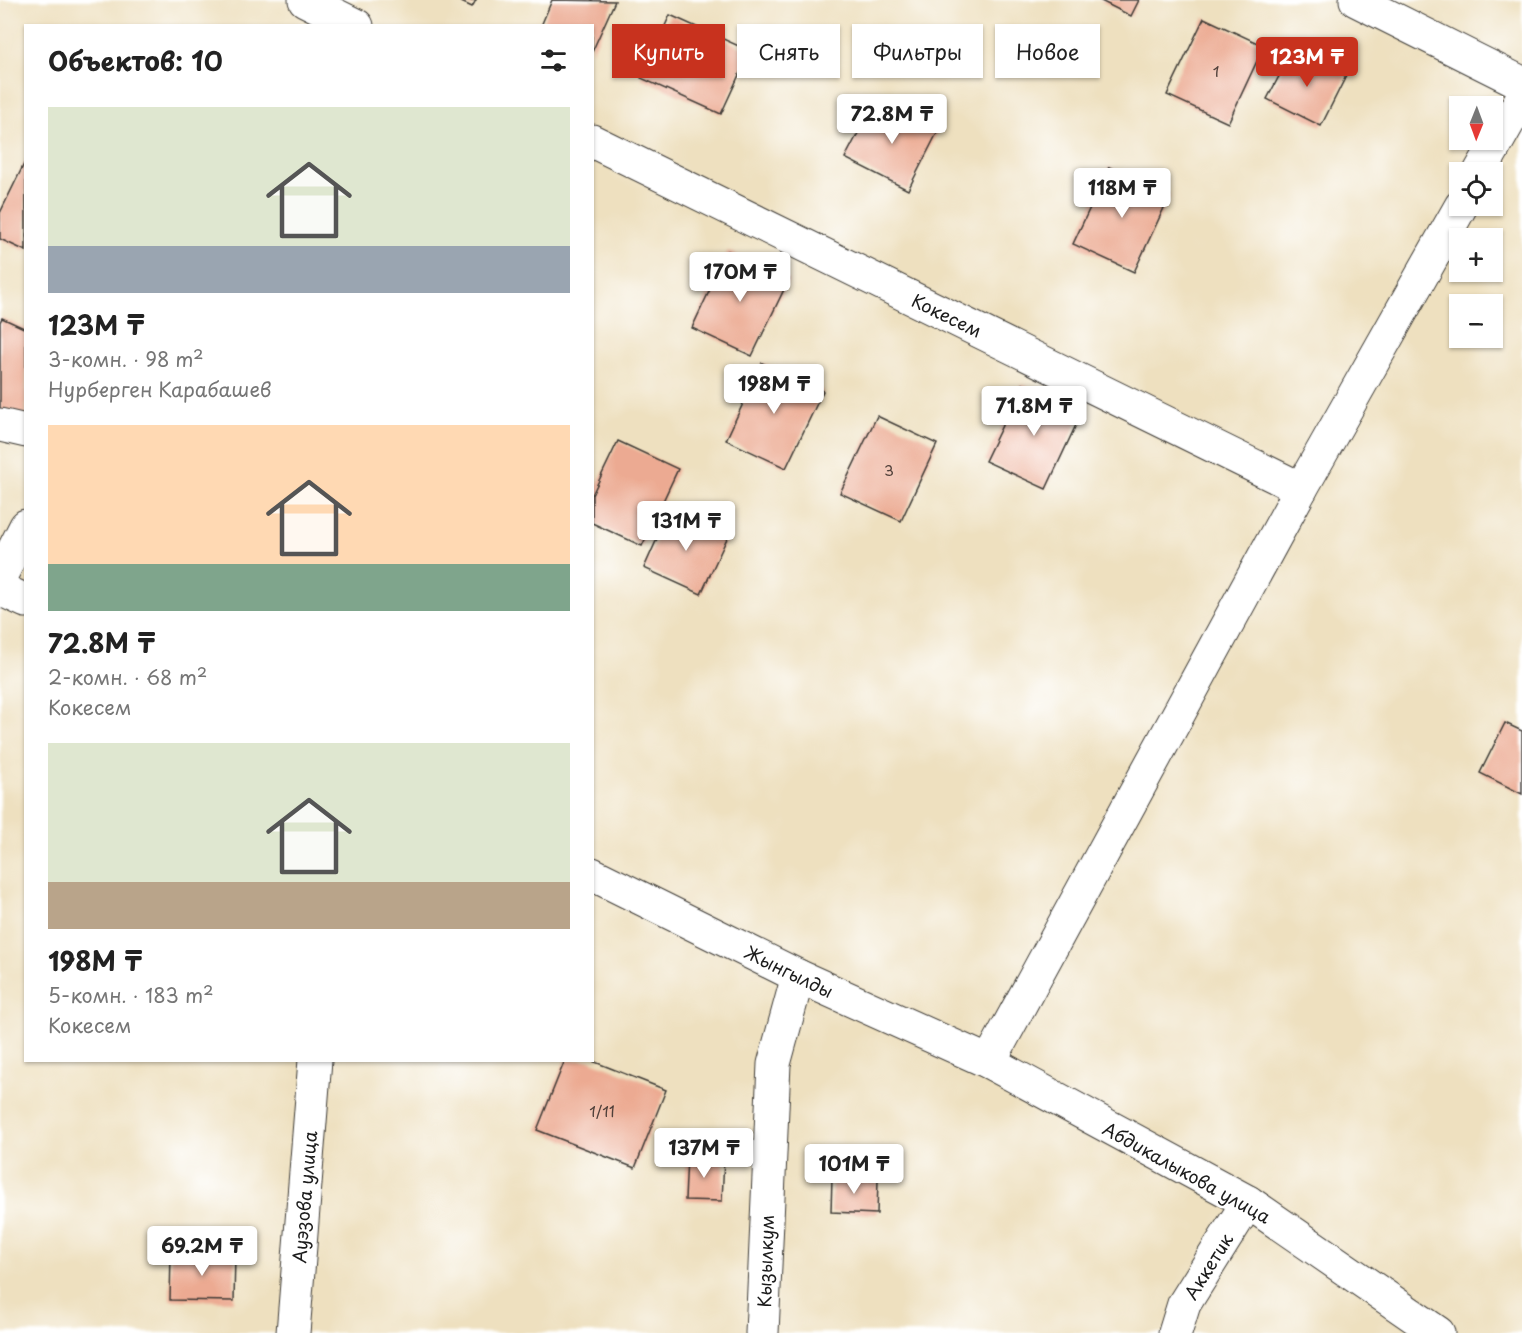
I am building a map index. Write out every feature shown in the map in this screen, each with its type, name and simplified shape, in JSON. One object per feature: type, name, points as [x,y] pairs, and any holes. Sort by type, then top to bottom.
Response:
[{"type":"street","points":[[305,0],[353,24]]},
{"type":"street","points":[[1356,0],[1522,83]]},
{"type":"street","points":[[1486,162],[1522,98]]},
{"type":"street","name":"Кокесем","points":[[594,142],[1301,489]]},
{"type":"street","points":[[989,1062],[1301,489],[1455,216]]},
{"type":"street","points":[[0,425],[24,431]]},
{"type":"street","points":[[0,577],[24,530]]},
{"type":"street","points":[[0,589],[24,600]]},
{"type":"street","name":"Жынгылды","points":[[594,875],[798,976],[989,1062]]},
{"type":"street","name":"Кызылкум","points":[[762,1333],[774,1064],[798,976]]},
{"type":"street","name":"Ауэзова улица","points":[[293,1333],[315,1062]]},
{"type":"street","name":"Абдикалыкова улица","points":[[989,1062],[1248,1202],[1438,1333]]},
{"type":"street","name":"Аккетик","points":[[1175,1333],[1184,1304],[1248,1202]]},
{"type":"building","points":[[457,0],[476,0],[472,7]]},
{"type":"building","points":[[552,0],[615,1],[594,48],[594,24],[542,24]]},
{"type":"building","points":[[1099,0],[1139,0],[1131,16]]},
{"type":"building","points":[[670,15],[690,24],[666,24]]},
{"type":"building","points":[[1204,18],[1264,46],[1228,123],[1167,95]]},
{"type":"building","points":[[725,40],[737,45],[738,78],[721,114],[641,78],[725,78]]},
{"type":"building","points":[[1293,50],[1346,76],[1321,126],[1267,99]]},
{"type":"building","points":[[876,99],[938,131],[908,190],[845,158]]},
{"type":"building","points":[[24,164],[24,250],[0,239],[0,213]]},
{"type":"building","points":[[1109,167],[1170,195],[1134,272],[1073,244]]},
{"type":"building","points":[[728,251],[789,279],[752,356],[692,328]]},
{"type":"building","points":[[2,318],[24,328],[24,422],[0,411],[0,322]]},
{"type":"building","points":[[762,363],[823,391],[786,468],[726,440]]},
{"type":"building","points":[[1022,384],[1082,412],[1046,489],[985,461]]},
{"type":"building","points":[[877,416],[937,444],[901,521],[840,493]]},
{"type":"building","points":[[618,441],[678,469],[642,546],[594,524],[594,491]]},
{"type":"building","points":[[670,510],[728,536],[701,594],[644,568]]},
{"type":"building","points":[[1505,723],[1522,731],[1522,794],[1480,773]]},
{"type":"building","points":[[564,1062],[594,1062],[666,1090],[635,1168],[537,1130]]},
{"type":"building","points":[[687,1156],[724,1158],[722,1201],[685,1200]]},
{"type":"building","points":[[832,1177],[878,1179],[877,1214],[831,1212]]},
{"type":"building","points":[[171,1253],[235,1255],[234,1301],[170,1300]]}]
